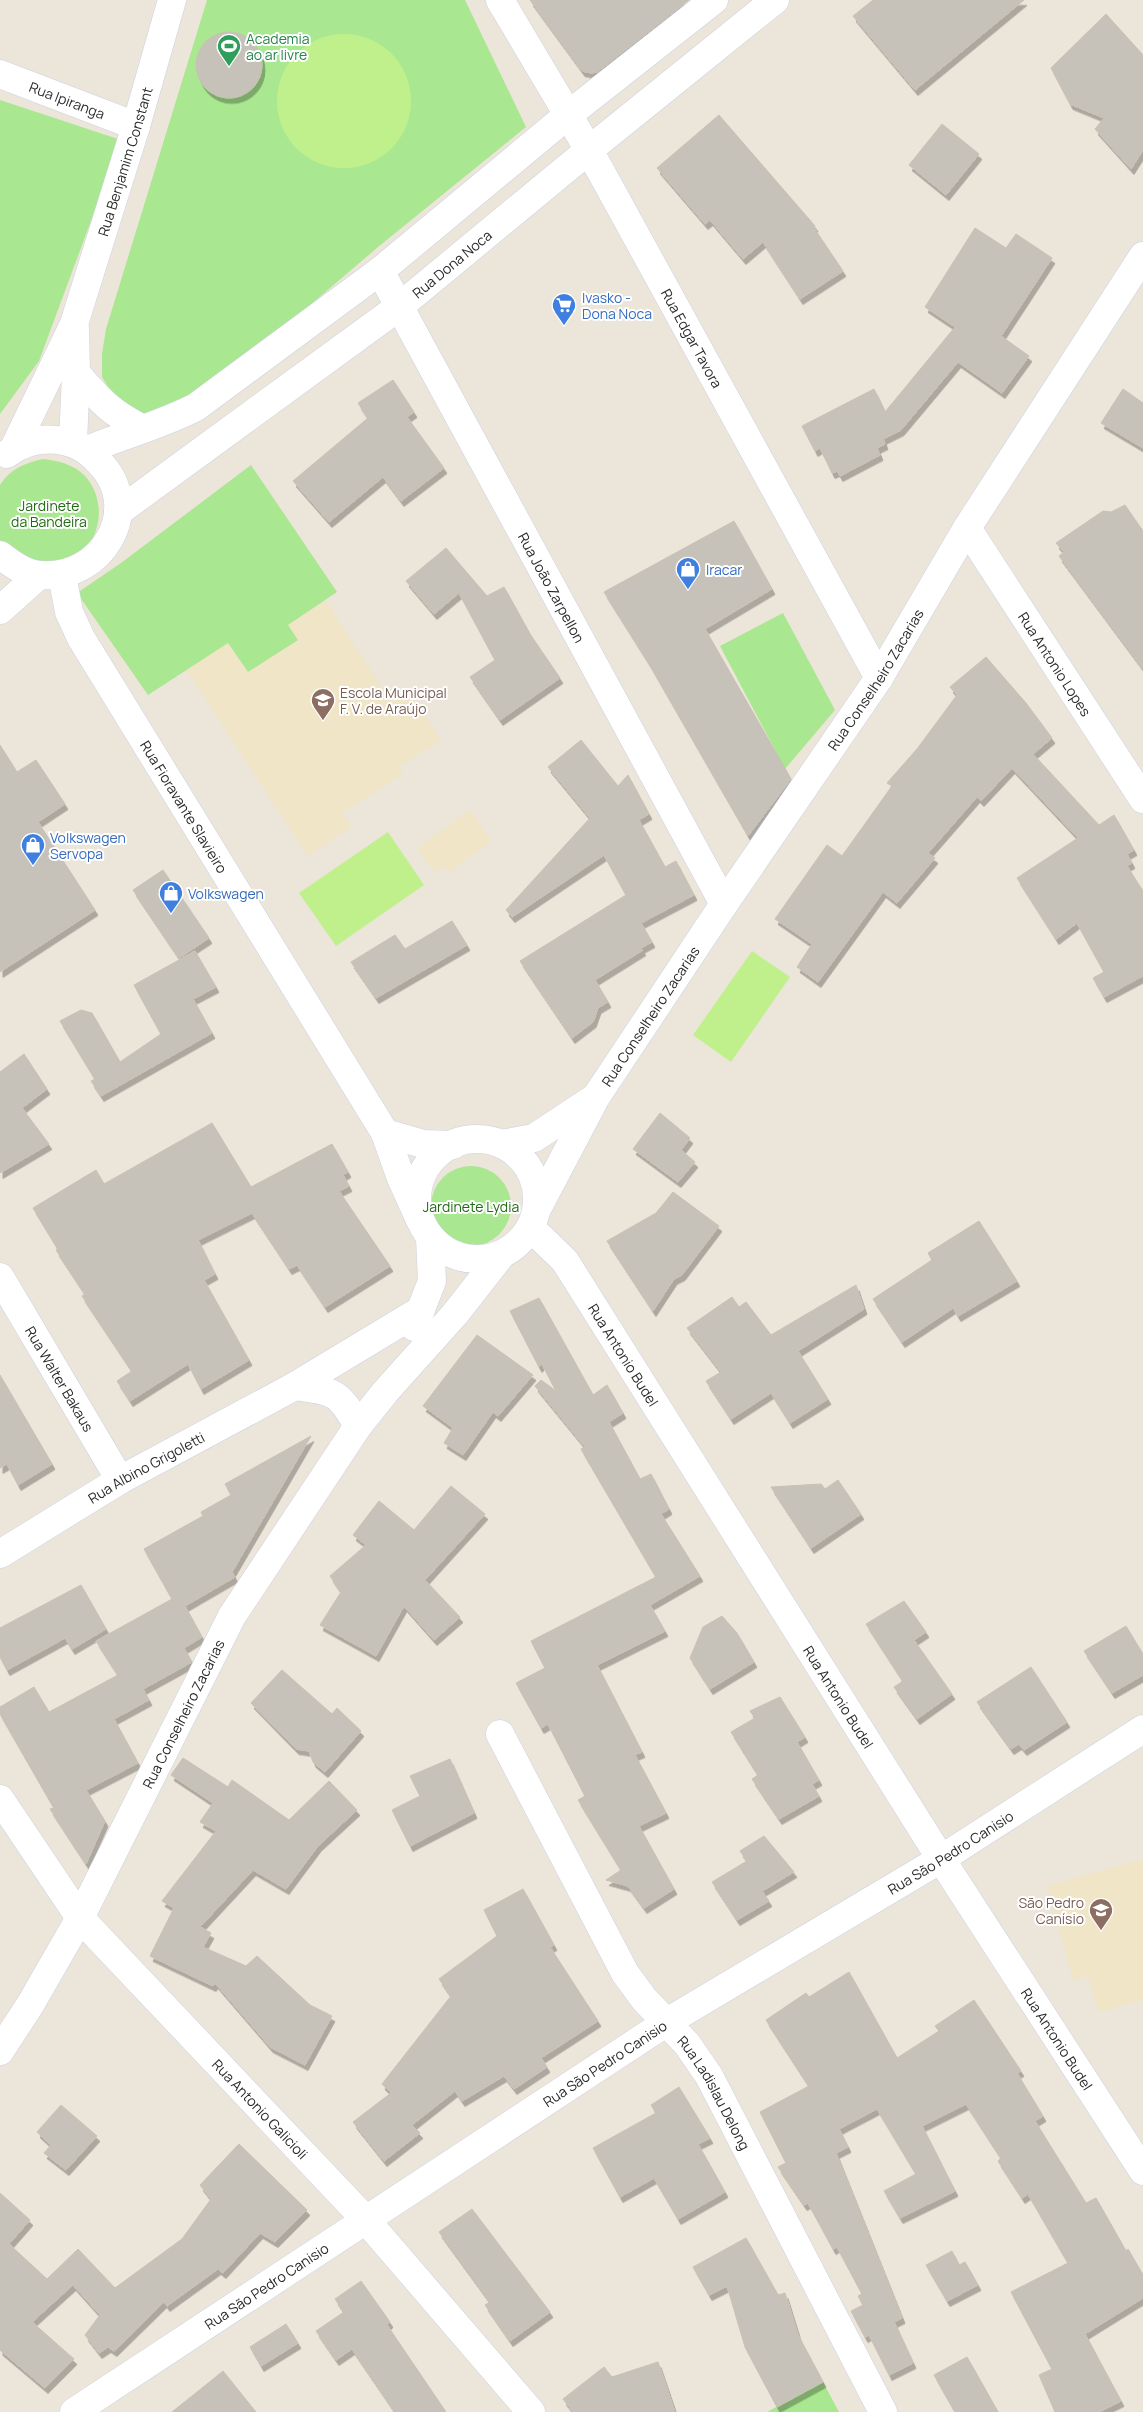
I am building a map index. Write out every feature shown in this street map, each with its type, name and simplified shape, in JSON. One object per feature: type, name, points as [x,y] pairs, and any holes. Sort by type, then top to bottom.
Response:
[{"type":"street","name":"Rua Benjamim Constant","points":[[7,454],[74,324],[136,126],[172,0]]},
{"type":"street","name":"Rua Edgar Tavora","points":[[500,0],[589,150],[879,678]]},
{"type":"street","points":[[80,446],[168,421],[196,407],[380,271],[568,115],[714,0]]},
{"type":"street","name":"Rua Dona Noca","points":[[118,512],[400,306],[589,150],[776,0]]},
{"type":"street","name":"Rua Ipiranga","points":[[0,74],[136,126]]},
{"type":"street","name":"Rua Conselheiro Zacarias","points":[[534,1218],[596,1097],[724,904],[879,678],[967,528],[1143,256]]},
{"type":"street","name":"Rua João Zarpellon","points":[[380,271],[724,904]]},
{"type":"street","name":"Rua Benjamim Constant","points":[[74,324],[80,446]]},
{"type":"street","points":[[76,373],[105,407],[120,418],[142,429]]},
{"type":"street","points":[[0,610],[50,575],[83,567],[101,553],[113,534],[118,512],[116,490],[105,468],[80,446],[53,439],[33,440],[7,454]]},
{"type":"street","name":"Rua Antonio Lopes","points":[[967,528],[1143,799]]},
{"type":"street","points":[[0,555],[16,568],[50,575]]},
{"type":"street","name":"Rua Fioravante Slavieiro","points":[[50,575],[81,638],[385,1133],[401,1178],[425,1229]]},
{"type":"street","name":"Rua Conselheiro Zacarias","points":[[501,1144],[534,1138],[596,1097]]},
{"type":"street","points":[[385,1133],[423,1144],[453,1146]]},
{"type":"street","points":[[481,1139],[501,1144],[518,1155],[530,1170],[537,1189],[534,1218],[502,1254],[483,1260],[462,1258],[445,1251],[425,1229],[417,1201],[420,1181],[428,1163],[444,1150],[462,1142],[481,1139]]},
{"type":"street","name":"Rua Antonio Budel","points":[[534,1218],[565,1261],[941,1859],[1143,2171]]},
{"type":"street","name":"Rua Conselheiro Zacarias","points":[[386,1390],[432,1281],[425,1229]]},
{"type":"street","name":"Rua Conselheiro Zacarias","points":[[0,2051],[30,2005],[80,1918],[232,1616],[358,1426],[386,1390],[454,1314],[502,1254]]},
{"type":"street","name":"Rua Walter Bakaus","points":[[0,1277],[120,1480]]},
{"type":"street","name":"Rua Albino Grigoletti","points":[[0,1554],[120,1480],[295,1386],[421,1310]]},
{"type":"street","points":[[295,1386],[330,1392],[340,1398],[358,1426]]},
{"type":"street","name":"Rua São Pedro Canisio","points":[[74,2412],[667,2022],[941,1859],[1143,1729]]},
{"type":"street","name":"Rua Ladislau Delong","points":[[500,1734],[625,1973],[644,1999],[687,2044],[709,2076],[883,2412]]},
{"type":"street","name":"Rua Antonio Galicioli","points":[[0,1799],[80,1918],[365,2220],[531,2412]]},
{"type":"shaded area","name":"Escola Municipal F. V. de Araújo","points":[[326,601],[391,701],[408,691],[441,740],[399,767],[403,774],[343,813],[351,827],[308,856],[186,670],[228,643],[248,672],[297,639],[288,625]]},
{"type":"shaded area","points":[[470,810],[492,841],[448,873],[443,866],[434,872],[417,848]]},
{"type":"shaded area","name":"São Pedro Canísio","points":[[1143,1859],[1143,2000],[1099,2012],[1088,1976],[1073,1980],[1047,1886]]},
{"type":"green space","points":[[207,0],[465,0],[526,127],[378,247],[220,382],[156,416],[134,412],[117,402],[102,377],[102,354],[106,329]]},
{"type":"green space","points":[[344,34],[370,39],[381,45],[391,54],[400,64],[406,75],[411,101],[406,127],[400,138],[391,148],[381,157],[370,163],[344,168],[318,163],[307,157],[297,148],[288,138],[282,127],[277,101],[282,75],[288,64],[297,54],[307,45],[318,39]]},
{"type":"green space","points":[[0,100],[121,140],[39,361],[0,414]]},
{"type":"green space","name":"Jardinete da Bandeira","points":[[43,459],[71,466],[85,476],[92,485],[96,496],[98,518],[92,540],[85,549],[72,559],[43,567],[0,542],[0,485],[18,467]]},
{"type":"green space","points":[[251,465],[337,592],[288,625],[298,640],[248,672],[228,643],[148,695],[77,593],[121,563]]},
{"type":"green space","points":[[783,613],[835,710],[785,769],[720,646]]},
{"type":"green space","points":[[388,832],[424,885],[336,946],[299,893]]},
{"type":"green space","points":[[752,951],[790,977],[731,1062],[693,1035]]},
{"type":"green space","name":"Jardinete Lydia","points":[[471,1166],[486,1169],[499,1178],[508,1191],[511,1206],[508,1221],[499,1234],[486,1243],[471,1246],[456,1243],[443,1234],[434,1221],[431,1206],[434,1191],[443,1178],[456,1169]]},
{"type":"green space","points":[[823,2382],[839,2412],[767,2412]]},
{"type":"building","points":[[530,0],[689,0],[597,72],[591,73],[582,71]]},
{"type":"building","points":[[873,0],[1024,0],[915,90],[853,16]]},
{"type":"building","points":[[1106,14],[1143,55],[1143,150],[1131,169],[1095,129],[1104,118],[1070,104],[1051,68]]},
{"type":"building","name":"Academia ao ar livre","points":[[222,32],[236,32],[248,37],[257,46],[262,58],[260,78],[253,89],[236,98],[222,98],[210,93],[201,84],[196,72],[196,58],[201,46],[210,37]]},
{"type":"building","points":[[719,115],[815,226],[814,228],[843,271],[800,299],[763,242],[743,259],[710,220],[705,224],[657,168]]},
{"type":"building","points":[[942,124],[979,154],[946,195],[909,165]]},
{"type":"building","points":[[975,228],[1006,248],[1016,234],[1052,258],[1001,336],[1029,356],[1002,393],[958,362],[901,430],[883,439],[885,444],[877,448],[880,455],[840,476],[837,471],[832,473],[820,448],[815,451],[802,426],[874,389],[885,412],[955,327],[925,307]]},
{"type":"building","points":[[393,380],[414,412],[407,417],[444,468],[401,501],[383,477],[329,522],[293,481],[368,418],[358,403]]},
{"type":"building","points":[[1123,389],[1143,403],[1143,448],[1101,423]]},
{"type":"building","points":[[1125,505],[1143,531],[1143,669],[1059,556],[1064,552],[1056,543],[1103,511],[1111,512]]},
{"type":"building","points":[[734,521],[772,589],[705,629],[791,779],[748,836],[648,662],[604,592]]},
{"type":"building","points":[[446,548],[487,596],[504,587],[530,634],[560,678],[500,720],[470,677],[495,660],[459,593],[434,614],[406,581]]},
{"type":"building","points":[[986,657],[1026,703],[1052,738],[1033,754],[1099,825],[1114,815],[1134,850],[1127,854],[1132,863],[1127,866],[1143,891],[1143,976],[1104,997],[1093,978],[1104,972],[1077,923],[1056,939],[1017,878],[1078,838],[1012,768],[981,801],[977,797],[928,853],[935,858],[897,903],[883,892],[818,982],[797,967],[812,944],[775,919],[827,845],[842,856],[892,786],[887,783],[917,749],[957,695],[950,687]]},
{"type":"building","points":[[581,740],[618,786],[628,775],[649,814],[639,820],[665,867],[676,861],[694,895],[641,923],[652,942],[641,948],[643,950],[595,980],[608,1002],[598,1008],[593,1022],[572,1038],[520,961],[626,895],[604,855],[512,917],[506,910],[590,818],[548,767]]},
{"type":"building","name":"Volkswagen Servopa","points":[[0,745],[17,772],[36,760],[65,804],[38,822],[95,910],[0,972]]},
{"type":"building","name":"Volkswagen","points":[[163,870],[209,938],[179,958],[133,890]]},
{"type":"building","points":[[452,921],[467,945],[376,998],[351,962],[395,935],[405,949]]},
{"type":"building","points":[[195,951],[216,987],[193,999],[212,1033],[101,1096],[91,1081],[95,1079],[60,1021],[81,1010],[92,1013],[120,1062],[161,1034],[134,985]]},
{"type":"building","points":[[24,1054],[47,1089],[22,1108],[49,1144],[0,1173],[0,1072]]},
{"type":"building","points":[[660,1113],[690,1138],[681,1150],[695,1162],[678,1182],[633,1149]]},
{"type":"building","points":[[212,1123],[251,1187],[332,1144],[348,1172],[343,1175],[349,1186],[339,1191],[390,1266],[325,1307],[297,1265],[289,1269],[252,1213],[198,1240],[215,1274],[204,1280],[249,1360],[201,1389],[188,1364],[130,1401],[117,1381],[132,1371],[82,1296],[85,1294],[56,1250],[58,1249],[33,1208],[96,1170],[104,1184]]},
{"type":"building","points":[[673,1192],[719,1226],[682,1275],[674,1279],[653,1311],[607,1241],[656,1213]]},
{"type":"building","points":[[979,1221],[1017,1281],[958,1316],[953,1308],[902,1342],[873,1299],[932,1260],[928,1253]]},
{"type":"building","points":[[856,1285],[864,1309],[798,1351],[828,1399],[790,1423],[771,1393],[731,1419],[706,1381],[721,1372],[687,1328],[732,1297],[739,1307],[746,1302],[771,1335]]},
{"type":"building","points":[[539,1298],[593,1395],[607,1385],[623,1413],[609,1422],[640,1479],[651,1474],[669,1509],[661,1514],[700,1576],[650,1605],[665,1631],[597,1665],[642,1752],[635,1755],[666,1813],[639,1826],[674,1889],[644,1908],[628,1886],[606,1880],[621,1870],[578,1800],[585,1796],[548,1724],[541,1728],[516,1683],[545,1668],[531,1641],[656,1577],[581,1449],[585,1447],[535,1386],[541,1380],[556,1391],[542,1364],[539,1367],[510,1311]]},
{"type":"building","points":[[477,1335],[533,1375],[498,1416],[493,1412],[463,1455],[444,1443],[453,1428],[423,1406]]},
{"type":"building","points":[[0,1375],[52,1464],[18,1485],[7,1464],[0,1468]]},
{"type":"building","points":[[311,1436],[232,1572],[235,1577],[185,1606],[202,1637],[184,1648],[192,1662],[143,1689],[149,1700],[114,1719],[138,1763],[86,1790],[105,1821],[86,1864],[50,1809],[54,1808],[0,1714],[0,1707],[34,1687],[49,1712],[118,1675],[96,1641],[172,1599],[144,1549],[203,1516],[201,1512],[231,1495],[225,1484]]},
{"type":"building","points":[[838,1480],[861,1514],[811,1548],[771,1487],[821,1484],[825,1489]]},
{"type":"building","points":[[451,1486],[485,1514],[425,1580],[460,1617],[434,1640],[404,1606],[376,1656],[320,1625],[341,1592],[330,1576],[366,1545],[353,1535],[379,1501],[414,1530]]},
{"type":"building","points":[[81,1585],[106,1629],[72,1649],[65,1638],[7,1670],[0,1657],[0,1628]]},
{"type":"building","points":[[904,1601],[926,1632],[914,1640],[952,1694],[917,1719],[894,1687],[903,1681],[866,1624]]},
{"type":"building","points":[[722,1616],[737,1633],[754,1662],[710,1689],[690,1658],[703,1627]]},
{"type":"building","points":[[1126,1626],[1143,1654],[1143,1675],[1112,1693],[1084,1651]]},
{"type":"building","points":[[1031,1667],[1067,1722],[1024,1750],[1019,1744],[1011,1749],[977,1702]]},
{"type":"building","points":[[282,1670],[332,1714],[337,1708],[361,1731],[325,1772],[313,1762],[309,1751],[296,1749],[251,1703]]},
{"type":"building","points":[[780,1697],[805,1737],[797,1742],[819,1780],[812,1784],[819,1796],[779,1819],[752,1779],[758,1775],[731,1732],[755,1718],[750,1711]]},
{"type":"building","points":[[183,1758],[228,1787],[232,1780],[289,1820],[329,1781],[357,1810],[318,1846],[286,1889],[253,1870],[200,1927],[211,1933],[203,1947],[246,1966],[257,1956],[310,2005],[332,2016],[305,2065],[270,2047],[215,1983],[213,1986],[150,1956],[174,1908],[162,1901],[216,1831],[200,1822],[213,1803],[171,1775]]},
{"type":"building","points":[[450,1759],[474,1813],[410,1846],[392,1810],[420,1796],[410,1776]]},
{"type":"building","points":[[764,1836],[794,1872],[762,1891],[769,1901],[737,1920],[712,1882],[747,1861],[740,1851]]},
{"type":"building","points":[[523,1889],[554,1945],[550,1947],[598,2021],[541,2058],[547,2067],[514,2089],[504,2076],[462,2101],[455,2091],[412,2125],[420,2133],[384,2161],[353,2122],[391,2093],[382,2084],[451,1996],[439,1979],[497,1936],[484,1910]]},
{"type":"building","points":[[849,1972],[897,2058],[939,2031],[935,2026],[974,2000],[1021,2071],[1017,2073],[1043,2116],[1035,2121],[1086,2203],[1096,2198],[1126,2251],[1128,2249],[1143,2275],[1143,2298],[1085,2334],[1121,2401],[1099,2412],[1055,2412],[1039,2375],[1052,2369],[1011,2292],[1068,2263],[1028,2194],[1022,2198],[998,2161],[1001,2158],[966,2104],[922,2126],[955,2191],[900,2218],[884,2191],[916,2174],[877,2109],[839,2129],[848,2147],[836,2153],[902,2318],[894,2322],[913,2363],[889,2375],[869,2335],[865,2337],[851,2311],[863,2305],[858,2296],[862,2294],[837,2247],[833,2249],[808,2203],[804,2205],[778,2167],[786,2163],[760,2112],[809,2086],[766,2020],[806,1993],[809,1997]]},
{"type":"building","points":[[679,2087],[710,2138],[698,2144],[725,2192],[678,2219],[654,2178],[620,2197],[593,2148],[656,2113],[651,2105]]},
{"type":"building","points":[[61,2105],[97,2136],[66,2170],[44,2153],[51,2145],[37,2132]]},
{"type":"building","points":[[239,2144],[307,2210],[275,2242],[260,2233],[223,2273],[218,2269],[167,2306],[164,2302],[114,2351],[108,2347],[99,2353],[85,2335],[100,2315],[73,2285],[32,2322],[74,2359],[45,2388],[0,2350],[0,2193],[30,2220],[9,2244],[47,2279],[78,2249],[115,2288],[182,2239],[211,2199],[200,2185]]},
{"type":"building","points":[[472,2209],[550,2312],[510,2341],[485,2305],[490,2302],[439,2232]]},
{"type":"building","points":[[746,2238],[778,2295],[785,2293],[798,2335],[823,2382],[777,2407],[745,2347],[727,2286],[709,2295],[693,2267]]},
{"type":"building","points":[[952,2251],[959,2265],[965,2262],[978,2285],[947,2301],[926,2265]]},
{"type":"building","points":[[361,2281],[390,2322],[387,2325],[446,2412],[395,2412],[352,2349],[336,2360],[316,2331],[344,2312],[335,2299]]},
{"type":"building","points":[[286,2324],[298,2343],[261,2366],[250,2347]]},
{"type":"building","points":[[967,2357],[998,2412],[955,2412],[934,2375]]},
{"type":"building","points":[[658,2362],[675,2412],[573,2412],[563,2399],[604,2367],[612,2377]]},
{"type":"building","points":[[223,2371],[256,2412],[172,2412],[212,2380]]},
{"type":"place","name":"Academia ao ar livre","points":[[229,67]]},
{"type":"place","name":"Ivasko - Dona Noca","points":[[564,326]]},
{"type":"place","name":"Iracar","points":[[688,590]]},
{"type":"place","name":"Escola Municipal F. V. de Araújo","points":[[323,721]]},
{"type":"place","name":"Volkswagen Servopa","points":[[33,866]]},
{"type":"place","name":"Volkswagen","points":[[171,914]]},
{"type":"place","name":"São Pedro Canísio","points":[[1101,1931]]}]
